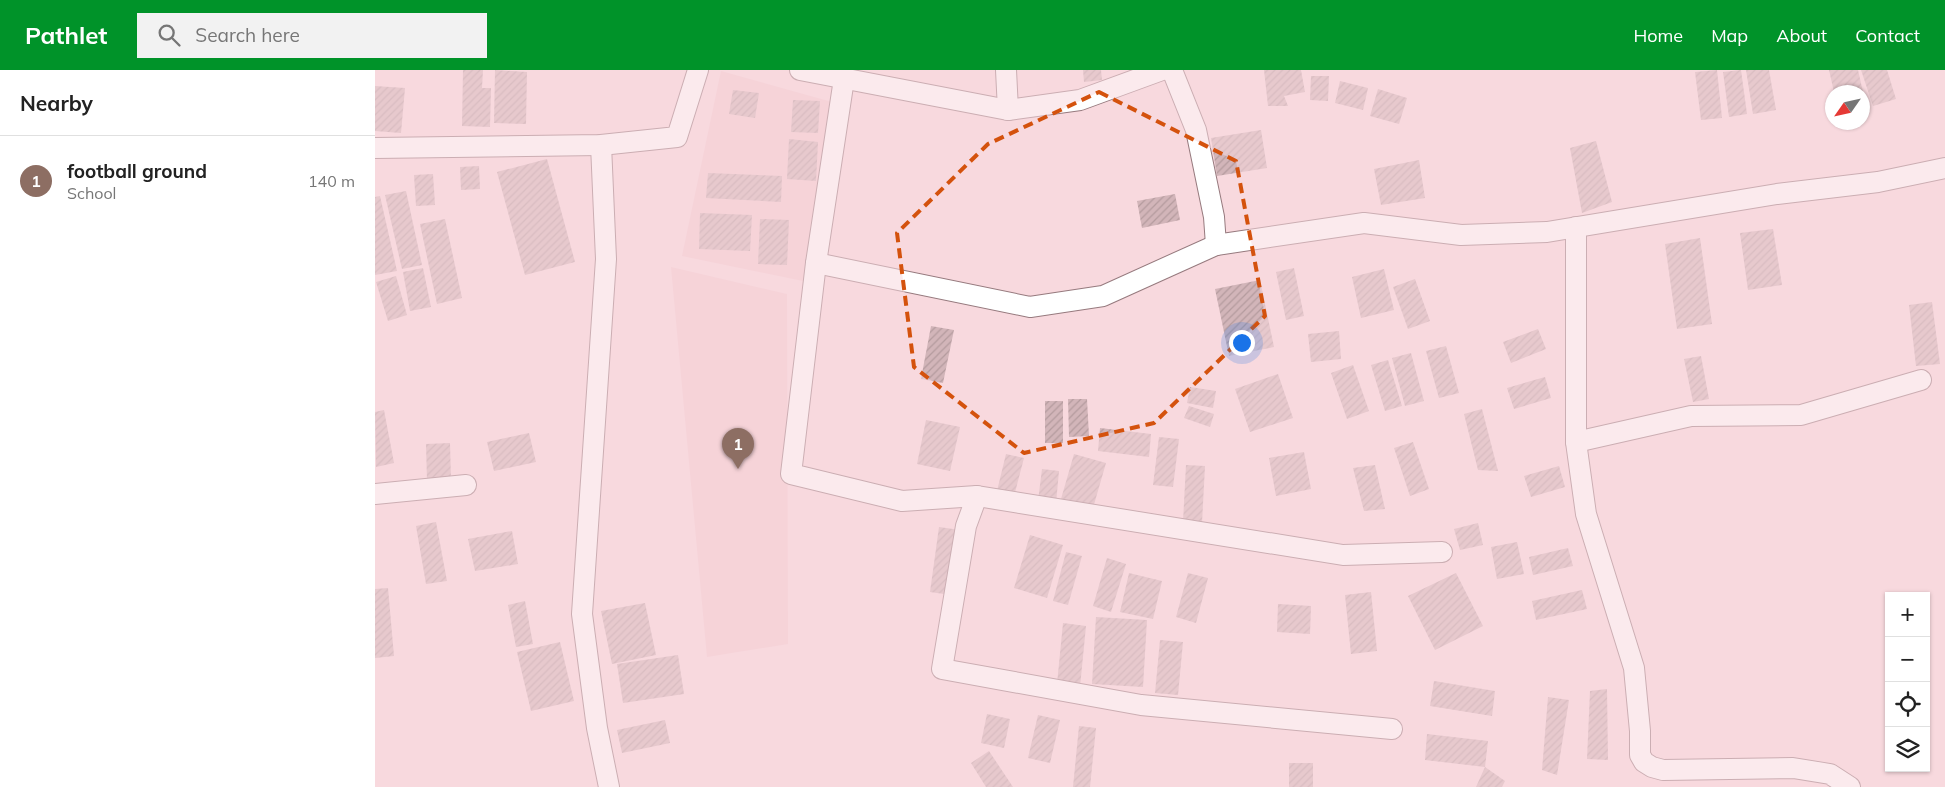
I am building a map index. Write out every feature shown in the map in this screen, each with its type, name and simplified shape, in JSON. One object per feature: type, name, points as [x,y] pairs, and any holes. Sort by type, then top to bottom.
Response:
[{"type":"street","points":[[375,148],[601,145],[677,137],[699,70]]},
{"type":"street","points":[[800,70],[1008,110],[1080,100],[1162,70]]},
{"type":"street","points":[[1006,70],[1008,110]]},
{"type":"street","points":[[1172,70],[1196,130],[1214,218],[1216,245]]},
{"type":"street","points":[[844,79],[816,263],[791,474],[902,501],[977,496],[1343,555],[1442,552]]},
{"type":"street","points":[[601,145],[606,259],[582,614],[597,728],[609,787]]},
{"type":"street","points":[[816,263],[1030,307],[1103,296],[1216,245],[1364,223],[1461,235],[1547,232],[1777,194],[1878,182],[1945,168]]},
{"type":"street","points":[[1576,226],[1576,442],[1586,514],[1634,668],[1640,731],[1640,755],[1644,762],[1651,767],[1663,770],[1793,768],[1830,774],[1850,787]]},
{"type":"street","points":[[1576,442],[1691,416],[1801,415],[1921,380]]},
{"type":"street","points":[[375,494],[466,485]]},
{"type":"street","points":[[977,496],[966,526],[942,669],[1141,705],[1392,729]]},
{"type":"highlighted area","points":[[1099,92],[1236,161],[1265,316],[1154,423],[1024,453],[914,367],[897,233],[988,144]]},
{"type":"shaded area","points":[[721,71],[832,102],[803,281],[682,256]]},
{"type":"shaded area","points":[[671,267],[787,294],[788,644],[707,657]]},
{"type":"building","points":[[463,70],[483,70],[482,88],[491,88],[490,127],[462,126]]},
{"type":"building","points":[[495,70],[527,72],[526,124],[494,123]]},
{"type":"building","points":[[1083,70],[1101,70],[1102,80],[1084,82]]},
{"type":"building","points":[[1264,70],[1301,70],[1305,92],[1284,96],[1288,106],[1268,106]]},
{"type":"building","points":[[1717,70],[1722,118],[1701,120],[1695,72]]},
{"type":"building","points":[[1741,70],[1747,114],[1729,117],[1723,72]]},
{"type":"building","points":[[1746,70],[1769,70],[1776,110],[1753,114]]},
{"type":"building","points":[[1829,70],[1858,70],[1861,85],[1832,85]]},
{"type":"building","points":[[1861,70],[1887,70],[1896,99],[1873,106],[1870,97],[1870,85],[1866,85]]},
{"type":"building","points":[[1311,76],[1329,76],[1328,101],[1310,100]]},
{"type":"building","points":[[1340,81],[1368,88],[1363,110],[1335,103]]},
{"type":"building","points":[[375,86],[405,88],[401,133],[375,131]]},
{"type":"building","points":[[1378,89],[1407,98],[1399,124],[1370,116]]},
{"type":"building","points":[[733,90],[759,93],[755,118],[729,114]]},
{"type":"building","points":[[793,100],[820,101],[818,133],[791,132]]},
{"type":"building","points":[[1261,130],[1267,168],[1217,176],[1211,138]]},
{"type":"building","points":[[789,139],[818,142],[816,181],[787,179]]},
{"type":"building","points":[[1596,141],[1612,202],[1582,213],[1570,148]]},
{"type":"building","points":[[547,159],[575,262],[525,275],[497,172]]},
{"type":"building","points":[[1419,160],[1425,198],[1381,205],[1374,169]]},
{"type":"building","points":[[479,166],[480,189],[461,190],[460,167]]},
{"type":"building","points":[[708,173],[782,176],[781,202],[706,198]]},
{"type":"building","points":[[433,174],[435,205],[416,206],[414,175]]},
{"type":"building","points":[[406,191],[422,265],[402,269],[385,195]]},
{"type":"building","points":[[1175,194],[1180,220],[1142,228],[1137,201]]},
{"type":"building","points":[[380,196],[397,271],[375,275],[375,197]]},
{"type":"building","points":[[700,213],[752,215],[750,251],[699,249]]},
{"type":"building","points":[[445,219],[462,298],[437,304],[420,224]]},
{"type":"building","points":[[760,219],[789,220],[787,265],[758,264]]},
{"type":"building","points":[[1773,229],[1782,285],[1748,290],[1740,233]]},
{"type":"building","points":[[1700,238],[1712,324],[1677,329],[1665,244]]},
{"type":"building","points":[[423,268],[431,307],[410,311],[403,272]]},
{"type":"building","points":[[1294,268],[1304,316],[1286,320],[1276,272]]},
{"type":"building","points":[[1384,269],[1394,310],[1361,318],[1352,277]]},
{"type":"building","points":[[396,276],[407,315],[388,321],[376,282]]},
{"type":"building","points":[[1415,279],[1430,321],[1408,329],[1393,287]]},
{"type":"building","points":[[1260,280],[1274,347],[1229,356],[1215,289]]},
{"type":"building","points":[[1932,302],[1940,364],[1916,366],[1909,305]]},
{"type":"building","points":[[931,326],[954,330],[943,383],[921,379]]},
{"type":"building","points":[[1538,329],[1546,349],[1511,363],[1503,342]]},
{"type":"building","points":[[1339,331],[1341,359],[1311,362],[1308,334]]},
{"type":"building","points":[[1446,346],[1459,393],[1439,398],[1426,351]]},
{"type":"building","points":[[1411,353],[1424,401],[1405,406],[1392,358]]},
{"type":"building","points":[[1701,356],[1709,399],[1693,402],[1684,359]]},
{"type":"building","points":[[1388,360],[1402,406],[1385,411],[1371,365]]},
{"type":"building","points":[[1353,365],[1369,411],[1347,419],[1331,373]]},
{"type":"building","points":[[1278,374],[1293,418],[1250,432],[1235,389]]},
{"type":"building","points":[[1545,377],[1551,398],[1514,409],[1507,388]]},
{"type":"building","points":[[1190,387],[1216,391],[1213,408],[1187,403]]},
{"type":"building","points":[[1068,399],[1087,399],[1089,436],[1069,437]]},
{"type":"building","points":[[1045,401],[1063,401],[1063,443],[1045,443]]},
{"type":"building","points":[[1189,406],[1214,414],[1210,427],[1184,418]]},
{"type":"building","points":[[1482,409],[1498,471],[1478,470],[1464,414]]},
{"type":"building","points":[[384,410],[394,463],[376,467],[375,412]]},
{"type":"building","points":[[926,420],[960,427],[950,471],[917,464]]},
{"type":"building","points":[[1100,428],[1151,434],[1149,457],[1098,451]]},
{"type":"building","points":[[529,433],[536,462],[494,471],[487,442]]},
{"type":"building","points":[[1159,437],[1179,439],[1173,487],[1153,485]]},
{"type":"building","points":[[1413,442],[1429,489],[1410,496],[1394,448]]},
{"type":"building","points":[[450,443],[451,480],[427,481],[426,444]]},
{"type":"building","points":[[1304,452],[1311,489],[1276,496],[1269,458]]},
{"type":"building","points":[[1006,454],[1024,458],[1013,500],[996,495]]},
{"type":"building","points":[[1074,454],[1106,463],[1093,508],[1061,499]]},
{"type":"building","points":[[1186,465],[1205,466],[1202,523],[1183,522]]},
{"type":"building","points":[[1375,465],[1385,509],[1364,511],[1353,468]]},
{"type":"building","points":[[1559,466],[1565,487],[1531,497],[1524,476]]},
{"type":"building","points":[[1042,469],[1059,471],[1056,503],[1038,501]]},
{"type":"building","points":[[436,522],[447,581],[426,584],[416,526]]},
{"type":"building","points":[[1478,523],[1483,545],[1460,550],[1454,529]]},
{"type":"building","points":[[939,527],[960,530],[951,595],[930,592]]},
{"type":"building","points":[[512,531],[518,564],[475,571],[468,539]]},
{"type":"building","points":[[1030,535],[1063,545],[1047,598],[1014,588]]},
{"type":"building","points":[[1517,542],[1524,574],[1497,579],[1491,547]]},
{"type":"building","points":[[1568,548],[1573,566],[1533,575],[1529,557]]},
{"type":"building","points":[[1066,552],[1082,556],[1068,605],[1053,601]]},
{"type":"building","points":[[1107,558],[1126,564],[1111,612],[1093,606]]},
{"type":"building","points":[[1129,573],[1162,581],[1153,619],[1120,612]]},
{"type":"building","points":[[1188,573],[1208,578],[1196,623],[1176,617]]},
{"type":"building","points":[[1456,573],[1483,626],[1435,650],[1408,596]]},
{"type":"building","points":[[388,588],[394,656],[375,658],[375,589]]},
{"type":"building","points":[[1582,590],[1587,609],[1536,620],[1532,601]]},
{"type":"building","points":[[1371,592],[1377,651],[1351,654],[1345,595]]},
{"type":"building","points":[[525,601],[533,644],[516,647],[508,605]]},
{"type":"building","points":[[645,603],[656,655],[612,664],[601,611]]},
{"type":"building","points":[[1278,604],[1311,606],[1310,634],[1277,632]]},
{"type":"building","points":[[1096,617],[1147,620],[1143,687],[1092,684]]},
{"type":"building","points":[[1063,623],[1086,626],[1080,687],[1057,684]]},
{"type":"building","points":[[1160,640],[1183,642],[1178,695],[1155,693]]},
{"type":"building","points":[[560,642],[574,701],[531,711],[517,652]]},
{"type":"building","points":[[678,655],[684,694],[623,703],[617,664]]},
{"type":"building","points":[[1434,681],[1495,691],[1492,716],[1430,706]]},
{"type":"building","points":[[1607,689],[1608,760],[1587,759],[1590,691]]},
{"type":"building","points":[[1548,697],[1569,700],[1557,775],[1542,770]]},
{"type":"building","points":[[987,714],[1010,719],[1004,748],[981,743]]},
{"type":"building","points":[[1038,715],[1060,720],[1050,763],[1028,758]]},
{"type":"building","points":[[665,720],[670,743],[622,753],[617,730]]},
{"type":"building","points":[[1079,726],[1096,728],[1090,787],[1073,787]]},
{"type":"building","points":[[1427,734],[1488,741],[1485,767],[1425,760]]},
{"type":"building","points":[[989,751],[1013,787],[986,787],[971,763]]},
{"type":"building","points":[[1289,763],[1313,763],[1313,787],[1289,787]]},
{"type":"building","points":[[1485,767],[1505,781],[1502,787],[1476,787]]},
{"type":"place","name":"football ground","points":[[738,469]]}]
